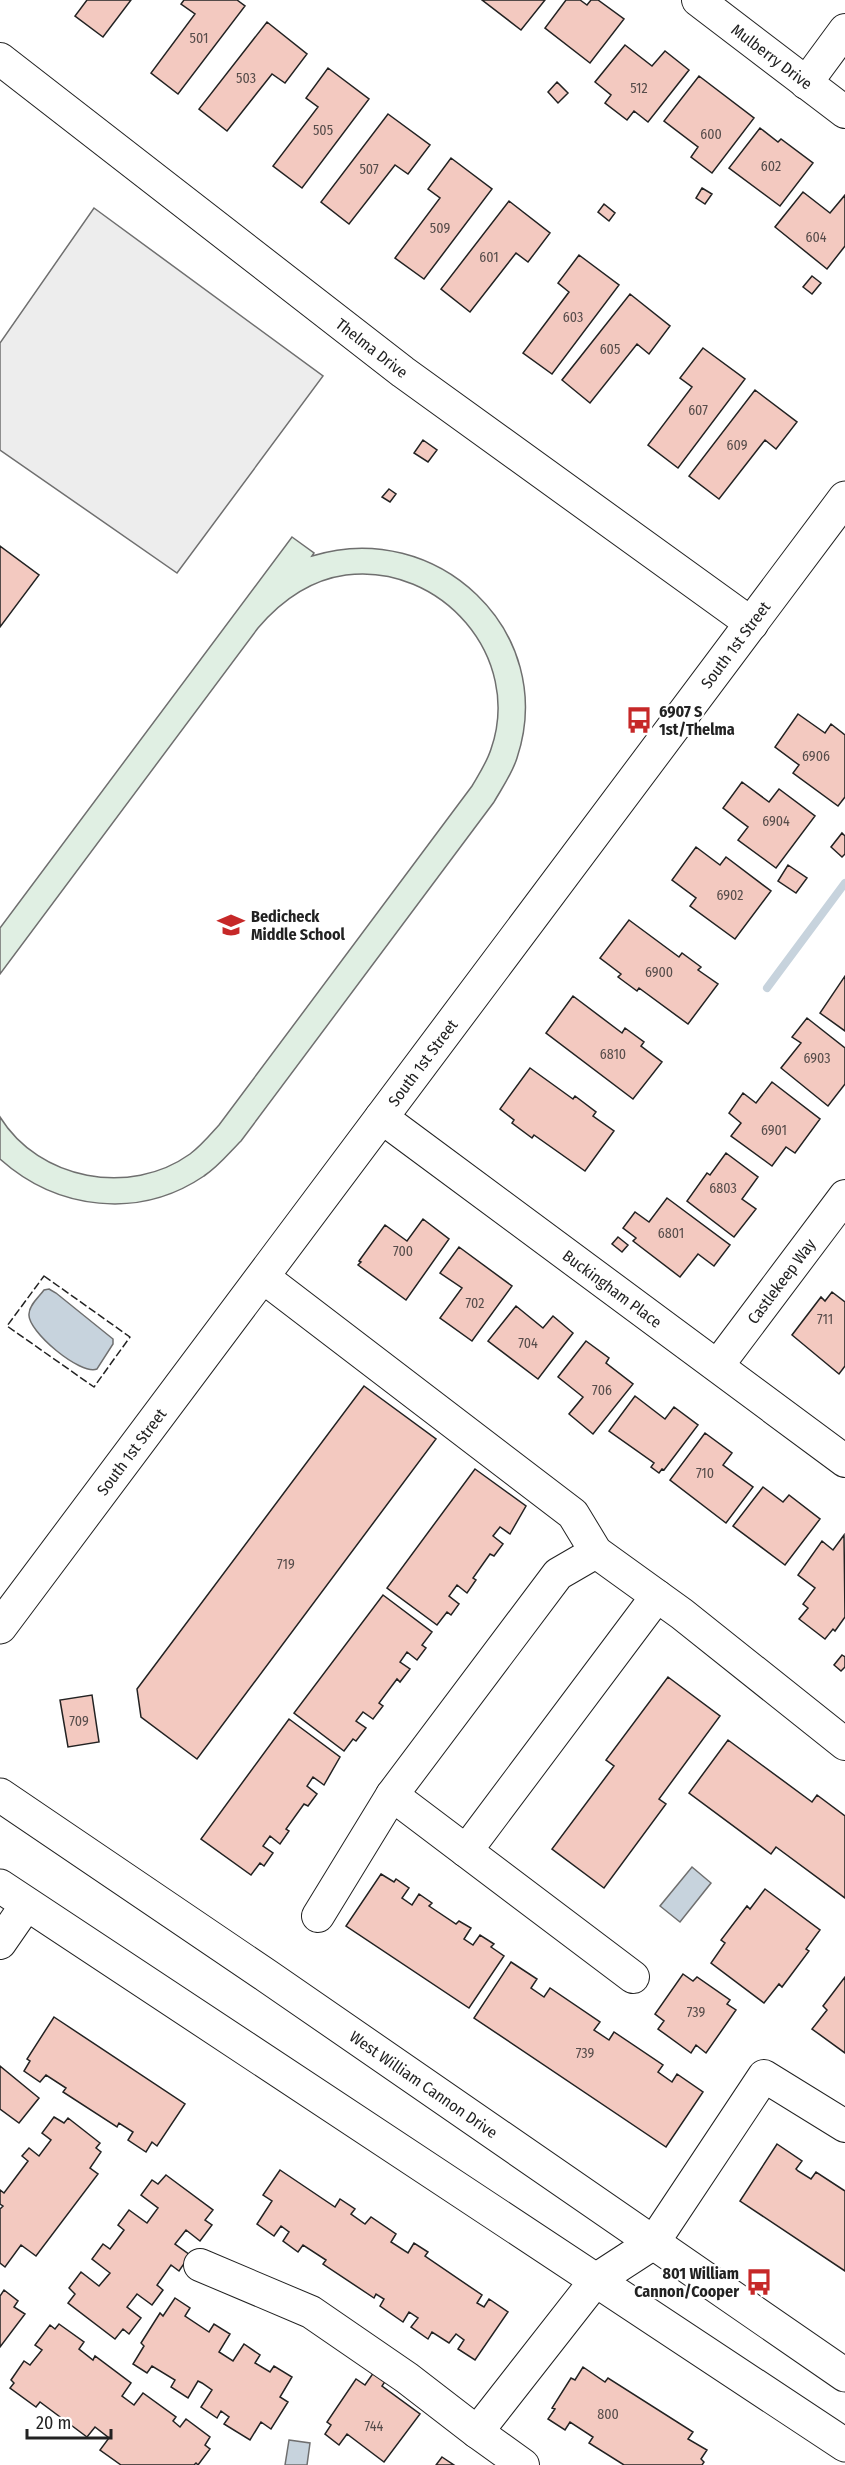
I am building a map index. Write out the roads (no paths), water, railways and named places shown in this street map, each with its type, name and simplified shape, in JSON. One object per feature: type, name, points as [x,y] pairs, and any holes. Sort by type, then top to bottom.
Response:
[{"type":"main road","name":"South 1st Street","points":[[0,1627],[845,498]]},
{"type":"main road","name":"West William Cannon Drive","points":[[0,1795],[267,1976],[845,2376]]},
{"type":"main road","points":[[0,1886],[845,2445]]},
{"type":"main road","points":[[596,2280],[653,2243]]},
{"type":"street","name":"Mulberry Drive","points":[[698,0],[845,112]]},
{"type":"street","points":[[806,83],[845,30]]},
{"type":"street","name":"Thelma Drive","points":[[0,59],[403,372],[752,624]]},
{"type":"street","name":"Buckingham Place","points":[[381,1117],[845,1461]]},
{"type":"street","name":"Castlekeep Way","points":[[718,1365],[845,1196]]},
{"type":"street","points":[[263,1277],[573,1514],[596,1552],[657,1596],[845,1744]]},
{"type":"street","points":[[318,1916],[392,1795],[558,1574],[596,1552]]},
{"type":"street","points":[[466,1851],[657,1596]]},
{"type":"street","points":[[392,1795],[633,1977]]},
{"type":"street","points":[[0,1943],[27,1904]]},
{"type":"street","points":[[653,2243],[764,2076],[845,2126]]},
{"type":"street","points":[[200,2265],[311,2312],[407,2378],[523,2465]]},
{"type":"street","points":[[477,2432],[596,2280]]},
{"type":"waterway","points":[[767,988],[845,883]]},
{"type":"place","name":"6907 S 1st/Thelma","points":[[639,720]]},
{"type":"place","name":"Bedicheck Middle School","points":[[231,925]]},
{"type":"place","name":"801 William Cannon/Cooper","points":[[759,2282]]}]
